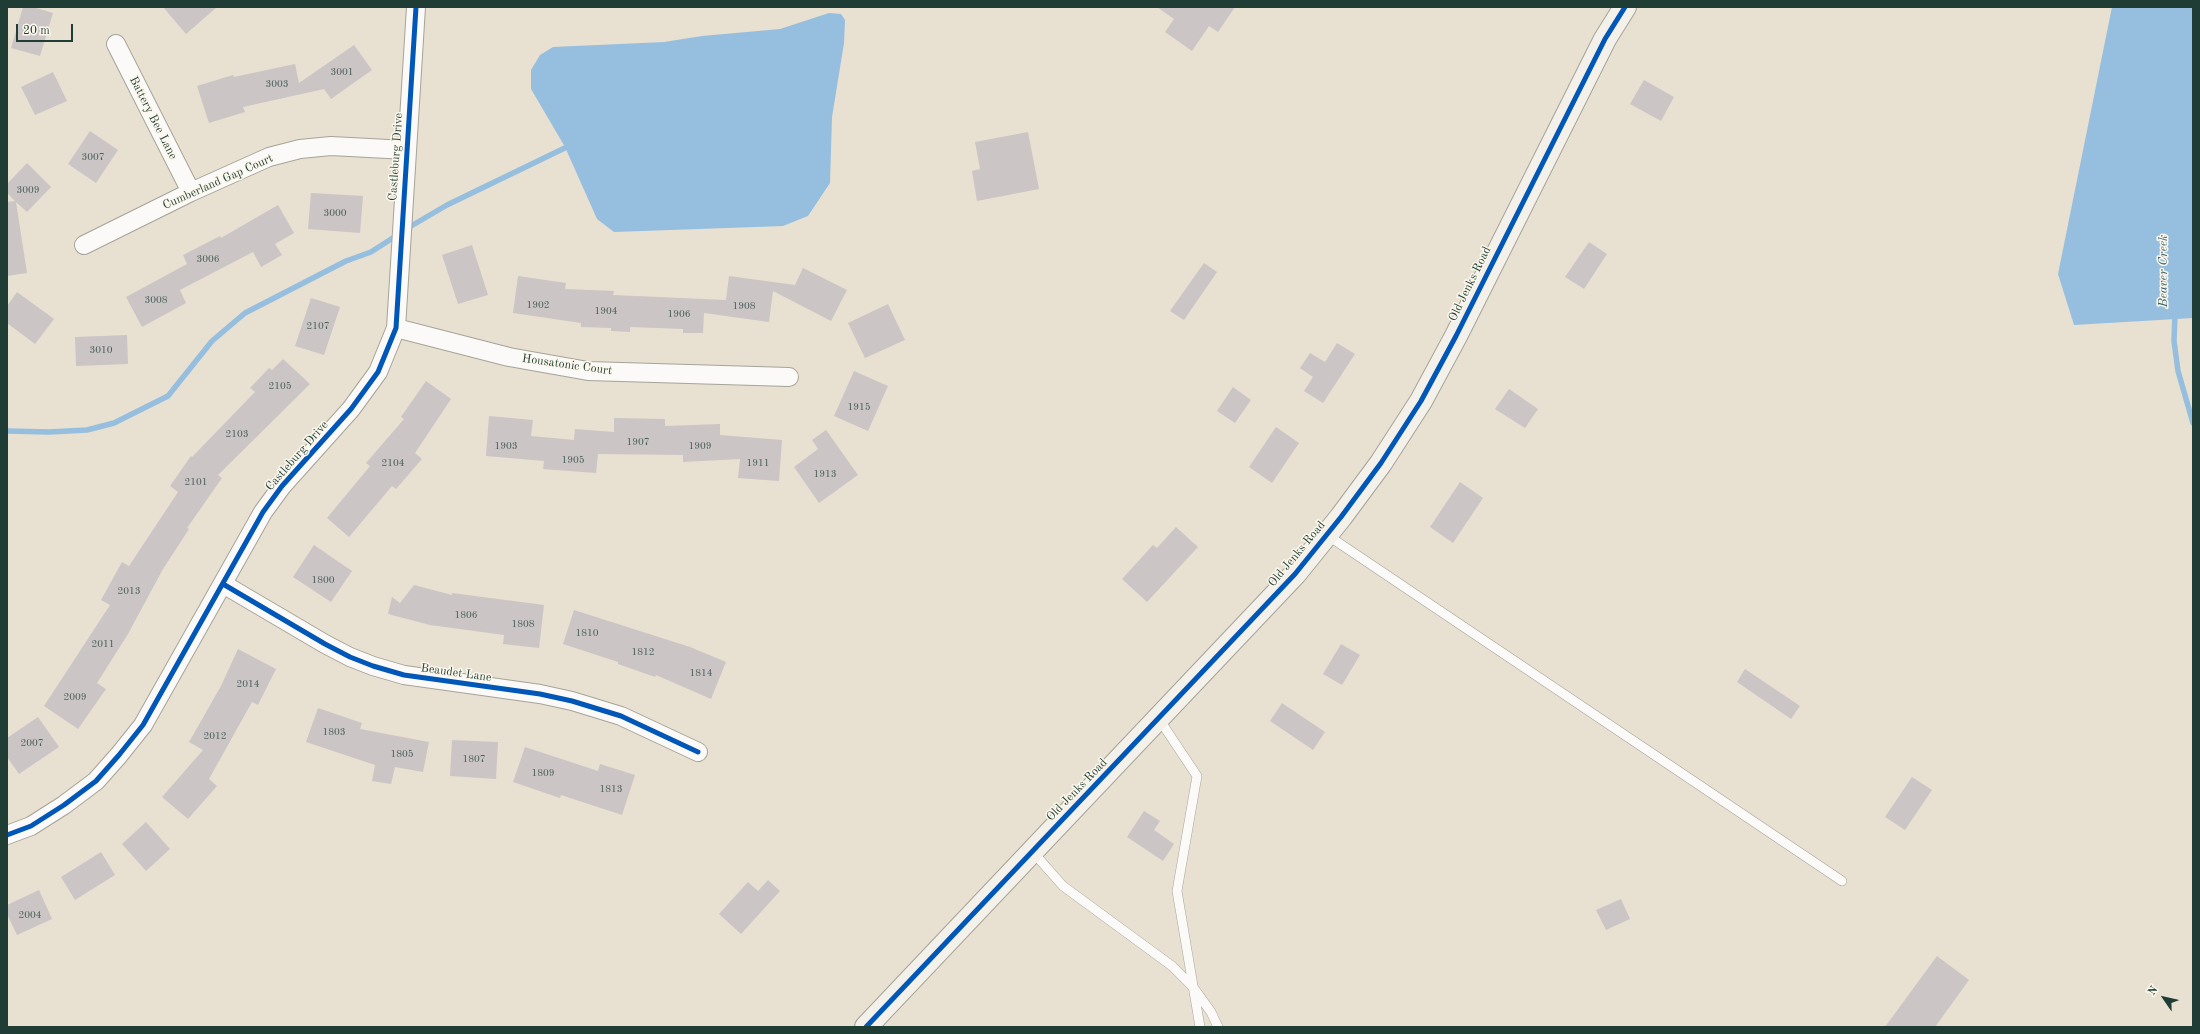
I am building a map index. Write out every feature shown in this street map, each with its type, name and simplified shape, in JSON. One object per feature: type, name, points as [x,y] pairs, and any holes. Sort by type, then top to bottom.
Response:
[{"type":"street","name":"Castleburg Drive","points":[[7,835],[31,826],[64,805],[96,781],[120,755],[143,726],[263,512],[282,486],[366,391],[378,372],[396,328],[416,7]]},
{"type":"street","name":"Old Jenks Road","points":[[866,1027],[1295,574],[1327,535],[1381,463],[1421,401],[1456,336],[1605,39],[1624,7]]},
{"type":"street","name":"Battery Bee Lane","points":[[116,44],[191,192]]},
{"type":"street","name":"Cumberland Gap Court","points":[[84,245],[191,192],[269,157],[300,150],[331,146],[407,150]]},
{"type":"street","name":"Housatonic Court","points":[[396,328],[509,357],[588,371],[789,378]]},
{"type":"street","name":"Beaudet Lane","points":[[223,584],[325,644],[350,657],[373,666],[404,675],[540,694],[572,701],[621,716],[698,752]]},
{"type":"lane","points":[[1327,535],[1842,881]]},
{"type":"lane","points":[[1159,719],[1197,776],[1177,891],[1200,1027]]},
{"type":"lane","points":[[1032,851],[1063,886],[1172,966],[1193,987],[1218,1027]]},
{"type":"water","points":[[2112,7],[2193,7],[2193,318],[2074,325],[2058,274]]},
{"type":"water","points":[[829,13],[841,14],[845,20],[844,43],[832,117],[830,183],[808,216],[783,226],[614,232],[597,219],[565,147],[531,89],[531,70],[540,55],[553,47],[664,42],[702,36],[780,29]]},
{"type":"building","points":[[23,7],[33,7],[53,13],[40,56],[11,48]]},
{"type":"building","points":[[163,7],[217,7],[186,34]]},
{"type":"building","points":[[1157,7],[1235,7],[1218,32],[1209,26],[1192,51],[1165,32],[1174,19]]},
{"type":"building","points":[[354,45],[372,70],[331,99],[324,89],[243,107],[245,112],[209,123],[197,86],[233,75],[234,77],[295,64],[299,83]]},
{"type":"building","points":[[53,72],[67,101],[35,115],[21,87]]},
{"type":"building","points":[[1644,80],[1674,97],[1661,121],[1630,104]]},
{"type":"building","points":[[90,131],[118,150],[96,183],[68,164]]},
{"type":"building","points":[[1028,132],[1039,189],[977,201],[972,171],[980,169],[975,142]]},
{"type":"building","points":[[27,163],[51,187],[27,212],[16,202],[27,273],[7,276],[7,202],[15,201],[7,193],[7,184]]},
{"type":"building","points":[[311,193],[363,196],[360,233],[308,229]]},
{"type":"building","points":[[278,205],[294,233],[275,244],[282,255],[261,267],[253,252],[180,290],[186,303],[142,327],[126,297],[187,264],[183,255],[220,236],[221,238]]},
{"type":"building","points":[[1589,242],[1607,254],[1584,289],[1565,277]]},
{"type":"building","points":[[472,245],[488,295],[458,304],[442,255]]},
{"type":"building","points":[[1204,263],[1217,272],[1184,320],[1170,311]]},
{"type":"building","points":[[803,268],[847,290],[831,321],[773,291],[769,322],[704,313],[703,333],[683,333],[683,329],[630,327],[630,332],[611,331],[611,328],[581,327],[581,323],[513,313],[518,276],[566,283],[565,289],[614,291],[613,295],[726,300],[729,276],[795,285]]},
{"type":"building","points":[[17,292],[54,319],[35,344],[7,323],[7,306]]},
{"type":"building","points":[[311,298],[340,307],[324,355],[295,346]]},
{"type":"building","points":[[888,304],[905,340],[865,358],[848,323]]},
{"type":"building","points":[[127,335],[128,364],[76,366],[75,337]]},
{"type":"building","points":[[1337,343],[1355,354],[1323,403],[1304,391],[1313,377],[1300,368],[1310,353],[1325,362]]},
{"type":"building","points":[[283,359],[310,384],[218,475],[222,478],[187,528],[189,529],[163,569],[128,634],[97,683],[106,689],[78,729],[44,706],[110,605],[101,600],[122,562],[129,566],[178,492],[170,486],[191,456],[192,457],[255,392],[250,388],[269,368],[272,370]]},
{"type":"building","points":[[854,371],[888,386],[868,431],[834,416]]},
{"type":"building","points":[[426,381],[451,399],[415,453],[422,459],[396,489],[392,486],[349,537],[327,518],[370,466],[366,463],[404,419],[401,417]]},
{"type":"building","points":[[1233,387],[1251,400],[1235,423],[1217,411]]},
{"type":"building","points":[[1509,389],[1538,409],[1525,428],[1495,409]]},
{"type":"building","points":[[489,416],[533,420],[531,436],[574,440],[575,429],[614,432],[614,418],[665,419],[665,426],[720,424],[720,435],[782,440],[779,481],[738,478],[740,459],[683,462],[683,455],[598,454],[596,473],[543,469],[544,461],[486,456]]},
{"type":"building","points":[[1276,427],[1299,443],[1272,483],[1249,467]]},
{"type":"building","points":[[826,430],[858,475],[819,503],[794,467],[818,449],[812,440]]},
{"type":"building","points":[[1460,482],[1483,498],[1453,543],[1430,527]]},
{"type":"building","points":[[1176,527],[1198,547],[1147,602],[1122,579],[1153,545],[1157,548]]},
{"type":"building","points":[[314,545],[352,571],[331,602],[293,577]]},
{"type":"building","points":[[414,585],[452,595],[452,593],[544,605],[539,648],[503,644],[504,635],[430,625],[388,614],[392,597],[400,603]]},
{"type":"building","points":[[574,610],[690,647],[726,662],[711,699],[656,675],[655,677],[618,664],[618,662],[563,644]]},
{"type":"building","points":[[1341,644],[1360,655],[1342,685],[1323,674]]},
{"type":"building","points":[[238,649],[276,669],[258,705],[252,702],[209,779],[217,786],[188,819],[162,797],[203,750],[189,742],[221,686]]},
{"type":"building","points":[[1745,669],[1800,706],[1791,719],[1737,682]]},
{"type":"building","points":[[1282,703],[1325,732],[1313,750],[1270,721]]},
{"type":"building","points":[[318,708],[362,723],[360,729],[429,742],[423,772],[395,767],[391,784],[372,781],[375,765],[306,742]]},
{"type":"building","points":[[38,717],[59,747],[19,774],[7,757],[7,738]]},
{"type":"building","points":[[452,740],[498,742],[496,779],[450,776]]},
{"type":"building","points":[[525,747],[598,771],[600,764],[635,775],[622,815],[561,795],[560,798],[513,782]]},
{"type":"building","points":[[1912,777],[1932,790],[1905,830],[1885,817]]},
{"type":"building","points":[[1144,811],[1160,821],[1154,830],[1174,844],[1163,861],[1127,837]]},
{"type":"building","points":[[146,822],[170,849],[146,871],[122,844]]},
{"type":"building","points":[[101,852],[115,875],[75,900],[61,877]]},
{"type":"building","points":[[768,880],[780,891],[741,934],[719,914],[748,882],[758,891]]},
{"type":"building","points":[[39,890],[52,919],[17,935],[7,914],[7,905]]},
{"type":"building","points":[[1621,899],[1630,919],[1606,930],[1596,910]]},
{"type":"building","points":[[1937,956],[1969,980],[1935,1027],[1885,1027]]},
{"type":"waterway","points":[[406,229],[447,205],[571,145]]},
{"type":"waterway","points":[[7,431],[49,432],[87,430],[114,423],[168,396],[212,341],[245,313],[346,261],[371,252],[399,234]]},
{"type":"waterway","name":"Beaver Creek","points":[[2175,313],[2174,341],[2178,371],[2193,423]]},
{"type":"cycle path","points":[[7,835],[31,826],[64,805],[96,781],[119,755],[143,725],[263,512],[282,486],[351,409],[378,372],[396,328],[416,7]]},
{"type":"cycle path","points":[[866,1027],[1295,574],[1341,517],[1381,463],[1421,401],[1456,336],[1605,39],[1625,7]]},
{"type":"cycle path","points":[[223,584],[325,644],[350,657],[373,666],[404,675],[540,694],[572,701],[621,716],[698,752]]}]
